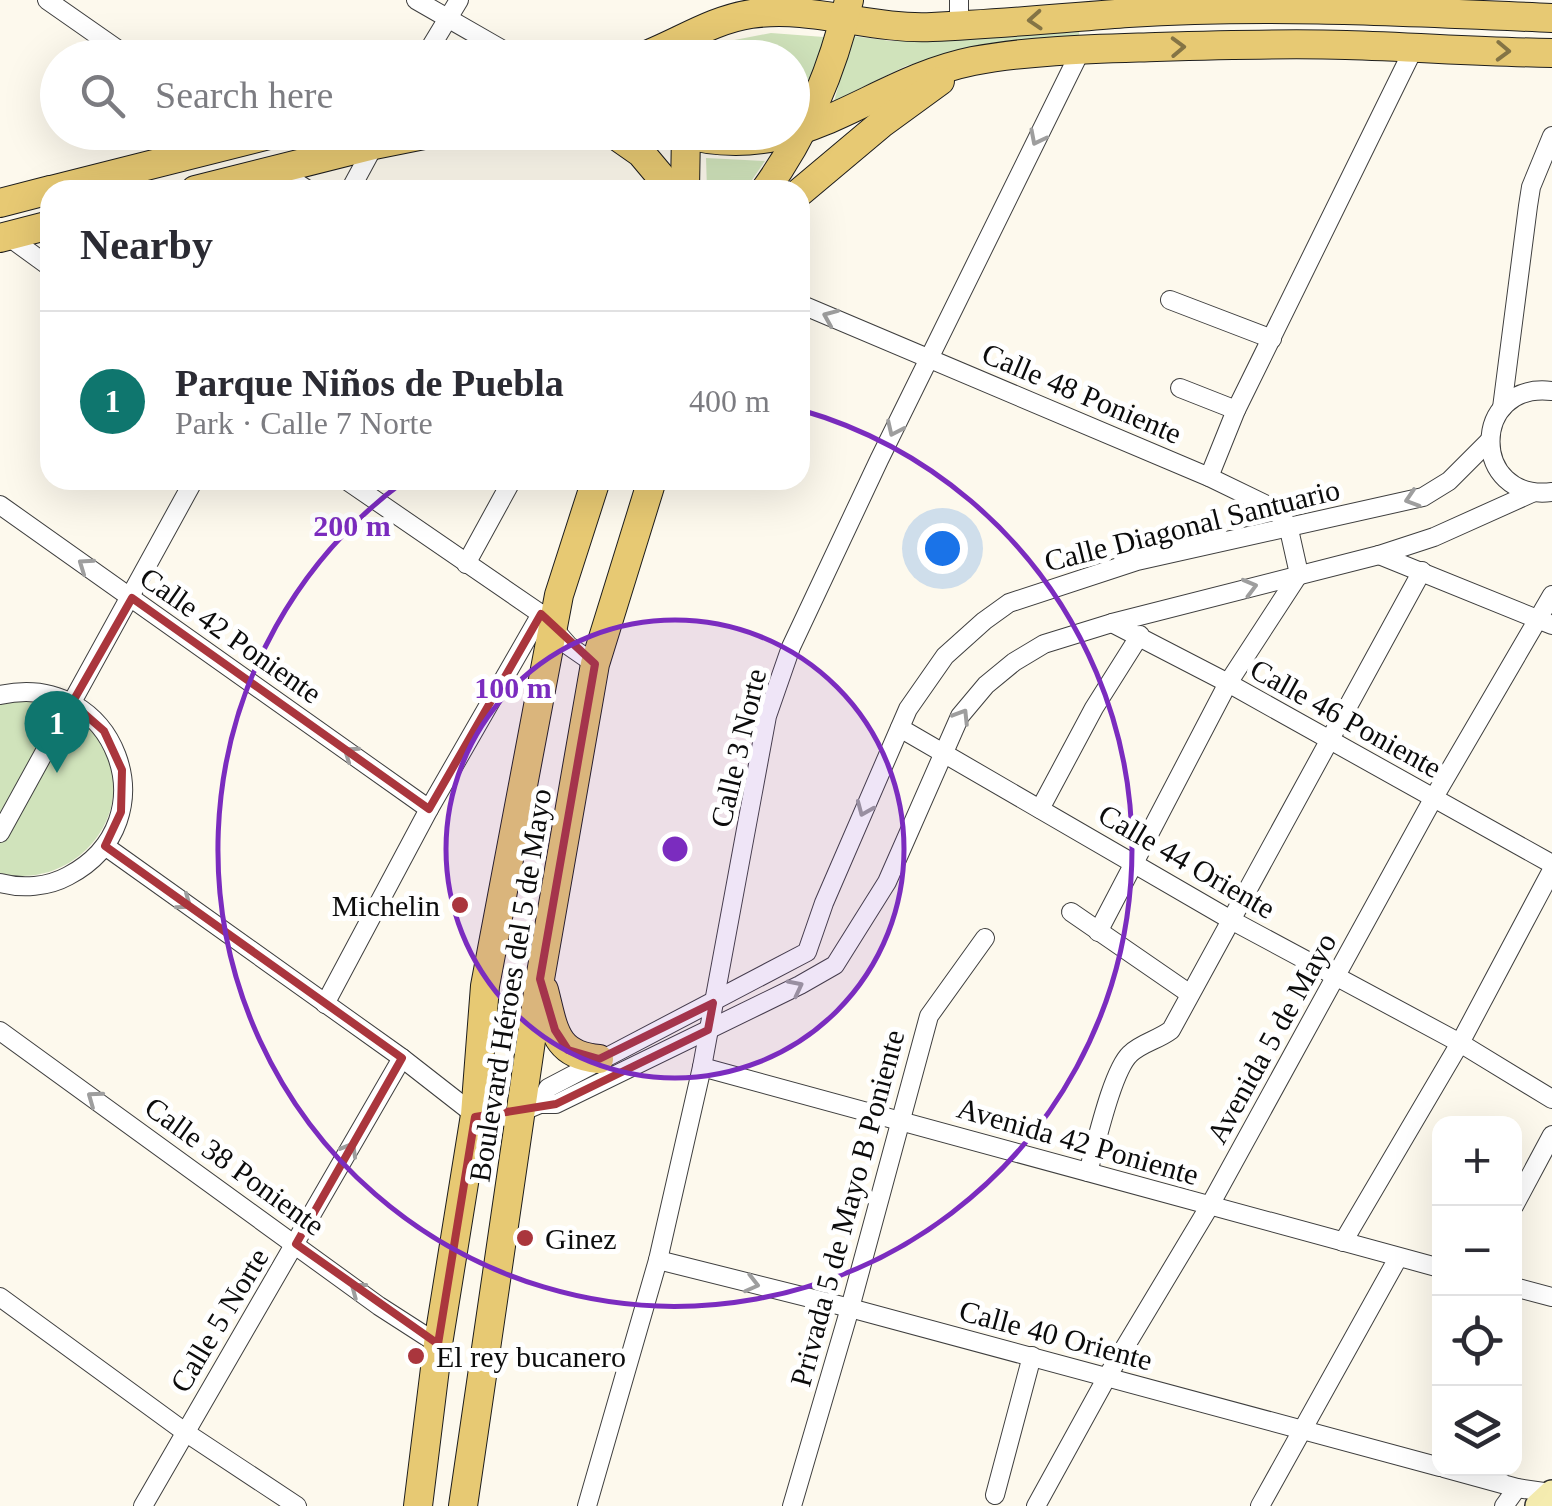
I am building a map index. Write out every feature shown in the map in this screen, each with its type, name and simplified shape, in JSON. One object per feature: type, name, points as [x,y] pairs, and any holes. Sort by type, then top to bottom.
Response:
[{"type":"main road","points":[[667,40],[730,0]]},
{"type":"main road","points":[[810,0],[901,28],[959,13],[1106,8],[1295,10],[1430,6],[1552,18]]},
{"type":"main road","points":[[873,0],[901,28]]},
{"type":"main road","points":[[713,12],[847,10]]},
{"type":"main road","points":[[810,115],[847,10]]},
{"type":"main road","points":[[703,40],[713,12]]},
{"type":"main road","points":[[810,127],[910,81],[968,62],[1081,50],[1287,45],[1552,53]]},
{"type":"main road","points":[[810,184],[880,124],[968,62]]},
{"type":"main road","points":[[87,180],[195,150]]},
{"type":"main road","points":[[236,180],[340,150]]},
{"type":"main road","points":[[638,150],[664,180]]},
{"type":"main road","points":[[684,150],[685,180]]},
{"type":"main road","points":[[771,180],[790,150]]},
{"type":"main road","points":[[0,203],[40,193]]},
{"type":"main road","points":[[2,235],[40,227]]},
{"type":"main road","name":"Boulevard Héroes del 5 de Mayo","points":[[418,1506],[438,1344],[475,1115],[485,986],[547,619],[592,490]]},
{"type":"main road","name":"Boulevard Héroes del 5 de Mayo","points":[[463,1506],[531,1108],[540,978],[595,664],[649,490]]},
{"type":"main road","points":[[540,978],[560,1043],[576,1055],[599,1059]]},
{"type":"main road","points":[[1538,1506],[1552,1493]]},
{"type":"street","points":[[47,0],[104,40]]},
{"type":"street","points":[[416,0],[486,40]]},
{"type":"street","points":[[436,40],[459,0]]},
{"type":"street","points":[[1209,477],[1236,410],[1414,48]]},
{"type":"street","name":"Calle 3 Norte","points":[[587,1506],[658,1260],[702,1067],[767,716],[791,647],[928,358],[1081,50]]},
{"type":"street","points":[[1502,408],[1528,206],[1552,136]]},
{"type":"street","points":[[355,180],[371,150]]},
{"type":"street","points":[[277,170],[292,180]]},
{"type":"street","points":[[2,235],[40,260]]},
{"type":"street","points":[[1170,300],[1272,339]]},
{"type":"street","name":"Calle 48 Poniente","points":[[810,308],[1209,477],[1274,508],[1288,525]]},
{"type":"street","points":[[1180,388],[1236,410]]},
{"type":"street","points":[[1532,493],[1506,480],[1497,469],[1489,442],[1495,418],[1515,397],[1531,391],[1552,392]]},
{"type":"street","name":"Calle Diagonal Santuario","points":[[531,1108],[548,1088],[599,1059],[808,952],[824,904],[920,688],[944,656],[984,620],[1009,603],[1136,561],[1423,496],[1449,482],[1489,442]]},
{"type":"street","points":[[0,833],[189,490]]},
{"type":"street","points":[[360,490],[547,619],[569,646],[595,664]]},
{"type":"street","points":[[466,564],[507,490]]},
{"type":"street","points":[[105,846],[402,1058],[475,1115],[509,1116],[556,1104],[835,965],[887,882],[967,706],[1006,667],[1044,644],[1379,554],[1434,536],[1532,493],[1552,492]]},
{"type":"street","name":"Calle 42 Poniente","points":[[0,505],[429,809]]},
{"type":"street","points":[[1098,932],[1228,683],[1300,574],[1288,525]]},
{"type":"street","points":[[1379,554],[1546,622]]},
{"type":"street","points":[[1088,1172],[1120,1068],[1135,1049],[1171,1030],[1422,571]]},
{"type":"street","name":"Avenida 5 de Mayo","points":[[1036,1506],[1107,1377],[1209,1207],[1434,799],[1546,622],[1552,595]]},
{"type":"street","points":[[325,1004],[429,809],[547,619]]},
{"type":"street","name":"Calle 46 Poniente","points":[[1112,623],[1228,683],[1552,867]]},
{"type":"street","points":[[1040,808],[1094,708],[1140,635]]},
{"type":"street","points":[[0,694],[34,691],[72,702],[104,731],[116,749],[122,770],[121,812],[105,846],[82,868],[59,881],[33,886],[0,882]]},
{"type":"street","name":"Calle 44 Oriente","points":[[900,728],[1231,920],[1460,1044],[1552,1100]]},
{"type":"street","points":[[1342,1242],[1460,1044],[1552,867]]},
{"type":"street","points":[[1071,912],[1190,994]]},
{"type":"street","name":"Privada 5 de Mayo B Poniente","points":[[792,1506],[929,1016],[985,938]]},
{"type":"street","name":"Calle 38 Poniente","points":[[0,1031],[379,1306],[438,1344]]},
{"type":"street","name":"Calle 5 Norte","points":[[143,1506],[402,1058]]},
{"type":"street","name":"Avenida 42 Poniente","points":[[702,1067],[1432,1266]]},
{"type":"street","points":[[1522,1191],[1552,1135]]},
{"type":"street","points":[[1260,1506],[1398,1258]]},
{"type":"street","name":"Calle 40 Oriente","points":[[658,1260],[1032,1356],[1432,1465]]},
{"type":"street","points":[[1522,1289],[1552,1298]]},
{"type":"street","points":[[0,1298],[185,1432],[297,1506]]},
{"type":"street","points":[[995,1495],[1032,1356]]},
{"type":"street","name":"Calle 40 Oriente","points":[[1472,1476],[1552,1493]]},
{"type":"street","points":[[1504,1506],[1517,1488]]},
{"type":"highlighted area","points":[[132,598],[429,809],[541,614],[595,664],[540,979],[555,1030],[568,1050],[599,1059],[713,1003],[708,1030],[556,1104],[475,1117],[438,1344],[296,1244],[402,1058],[105,846],[121,812],[122,770],[104,731],[72,703]]},
{"type":"green space","points":[[1079,32],[1080,40],[960,50],[906,66],[834,101],[853,36],[891,41]]},
{"type":"green space","points":[[771,33],[824,37],[810,82],[810,40],[735,40]]},
{"type":"green space","points":[[706,158],[765,161],[752,180],[707,180]]},
{"type":"green space","points":[[0,695],[51,697],[102,737],[108,751],[113,791],[100,833],[86,850],[47,873],[0,873]]},
{"type":"place","name":"Parque Niños de Puebla","points":[[57,773]]},
{"type":"place","name":"Michelin","points":[[460,905]]},
{"type":"place","name":"Ginez","points":[[525,1238]]},
{"type":"place","name":"El rey bucanero","points":[[416,1356]]}]
